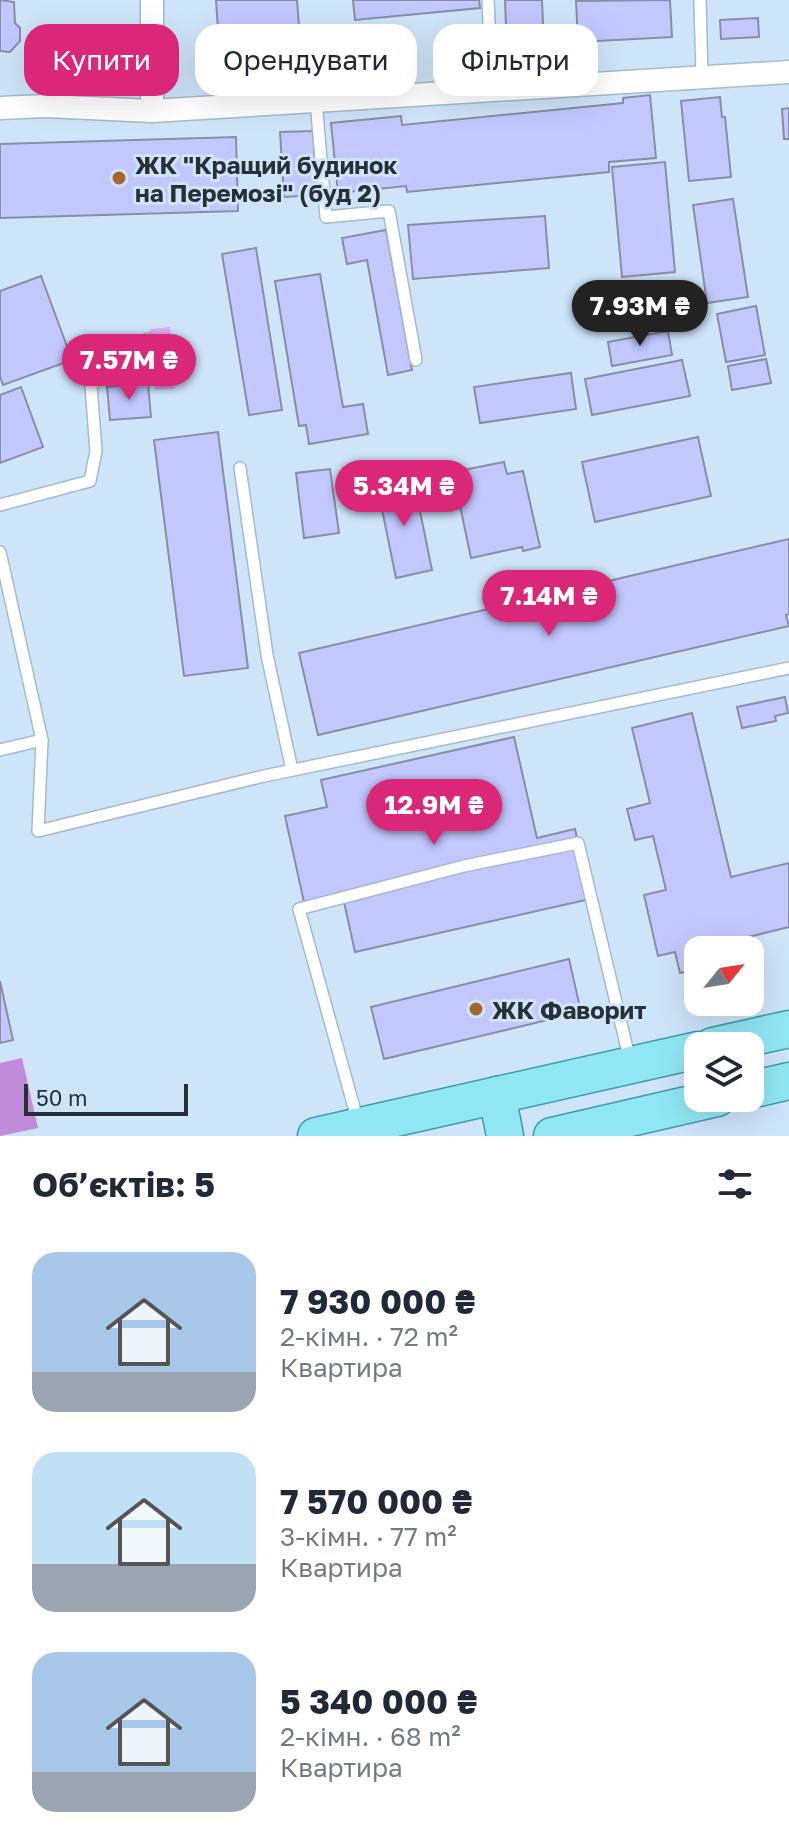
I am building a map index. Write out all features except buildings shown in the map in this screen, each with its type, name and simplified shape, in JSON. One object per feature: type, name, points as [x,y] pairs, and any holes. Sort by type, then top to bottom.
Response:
[{"type":"main road","points":[[764,1035],[789,1029]]},
{"type":"main road","points":[[316,1136],[684,1053]]},
{"type":"main road","points":[[764,1087],[789,1081]]},
{"type":"main road","points":[[497,1095],[505,1136]]},
{"type":"main road","points":[[552,1136],[684,1106]]},
{"type":"street","points":[[152,0],[152,111]]},
{"type":"street","points":[[598,83],[789,72]]},
{"type":"street","points":[[0,108],[46,106],[152,111],[433,94]]},
{"type":"lane","points":[[488,0],[489,24]]},
{"type":"lane","points":[[700,0],[702,77]]},
{"type":"lane","points":[[316,101],[326,217],[389,211],[416,360]]},
{"type":"lane","points":[[0,505],[90,481],[96,451],[91,386],[109,363],[148,339]]},
{"type":"lane","points":[[240,468],[267,655],[292,770]]},
{"type":"lane","points":[[0,552],[42,740],[38,831],[292,770],[789,668]]},
{"type":"lane","points":[[0,750],[42,740]]},
{"type":"lane","points":[[359,1126],[299,909],[464,866],[578,843],[631,1065]]},
{"type":"shaded area","points":[[170,327],[175,389],[155,390],[150,329]]},
{"type":"shaded area","points":[[22,1058],[38,1128],[0,1136],[0,1063]]},
{"type":"place","name":"ЖК \"Кращий будинок на Перемозі\" (буд 2)","points":[[119,178]]},
{"type":"place","name":"ЖК Фаворит","points":[[476,1009]]}]
